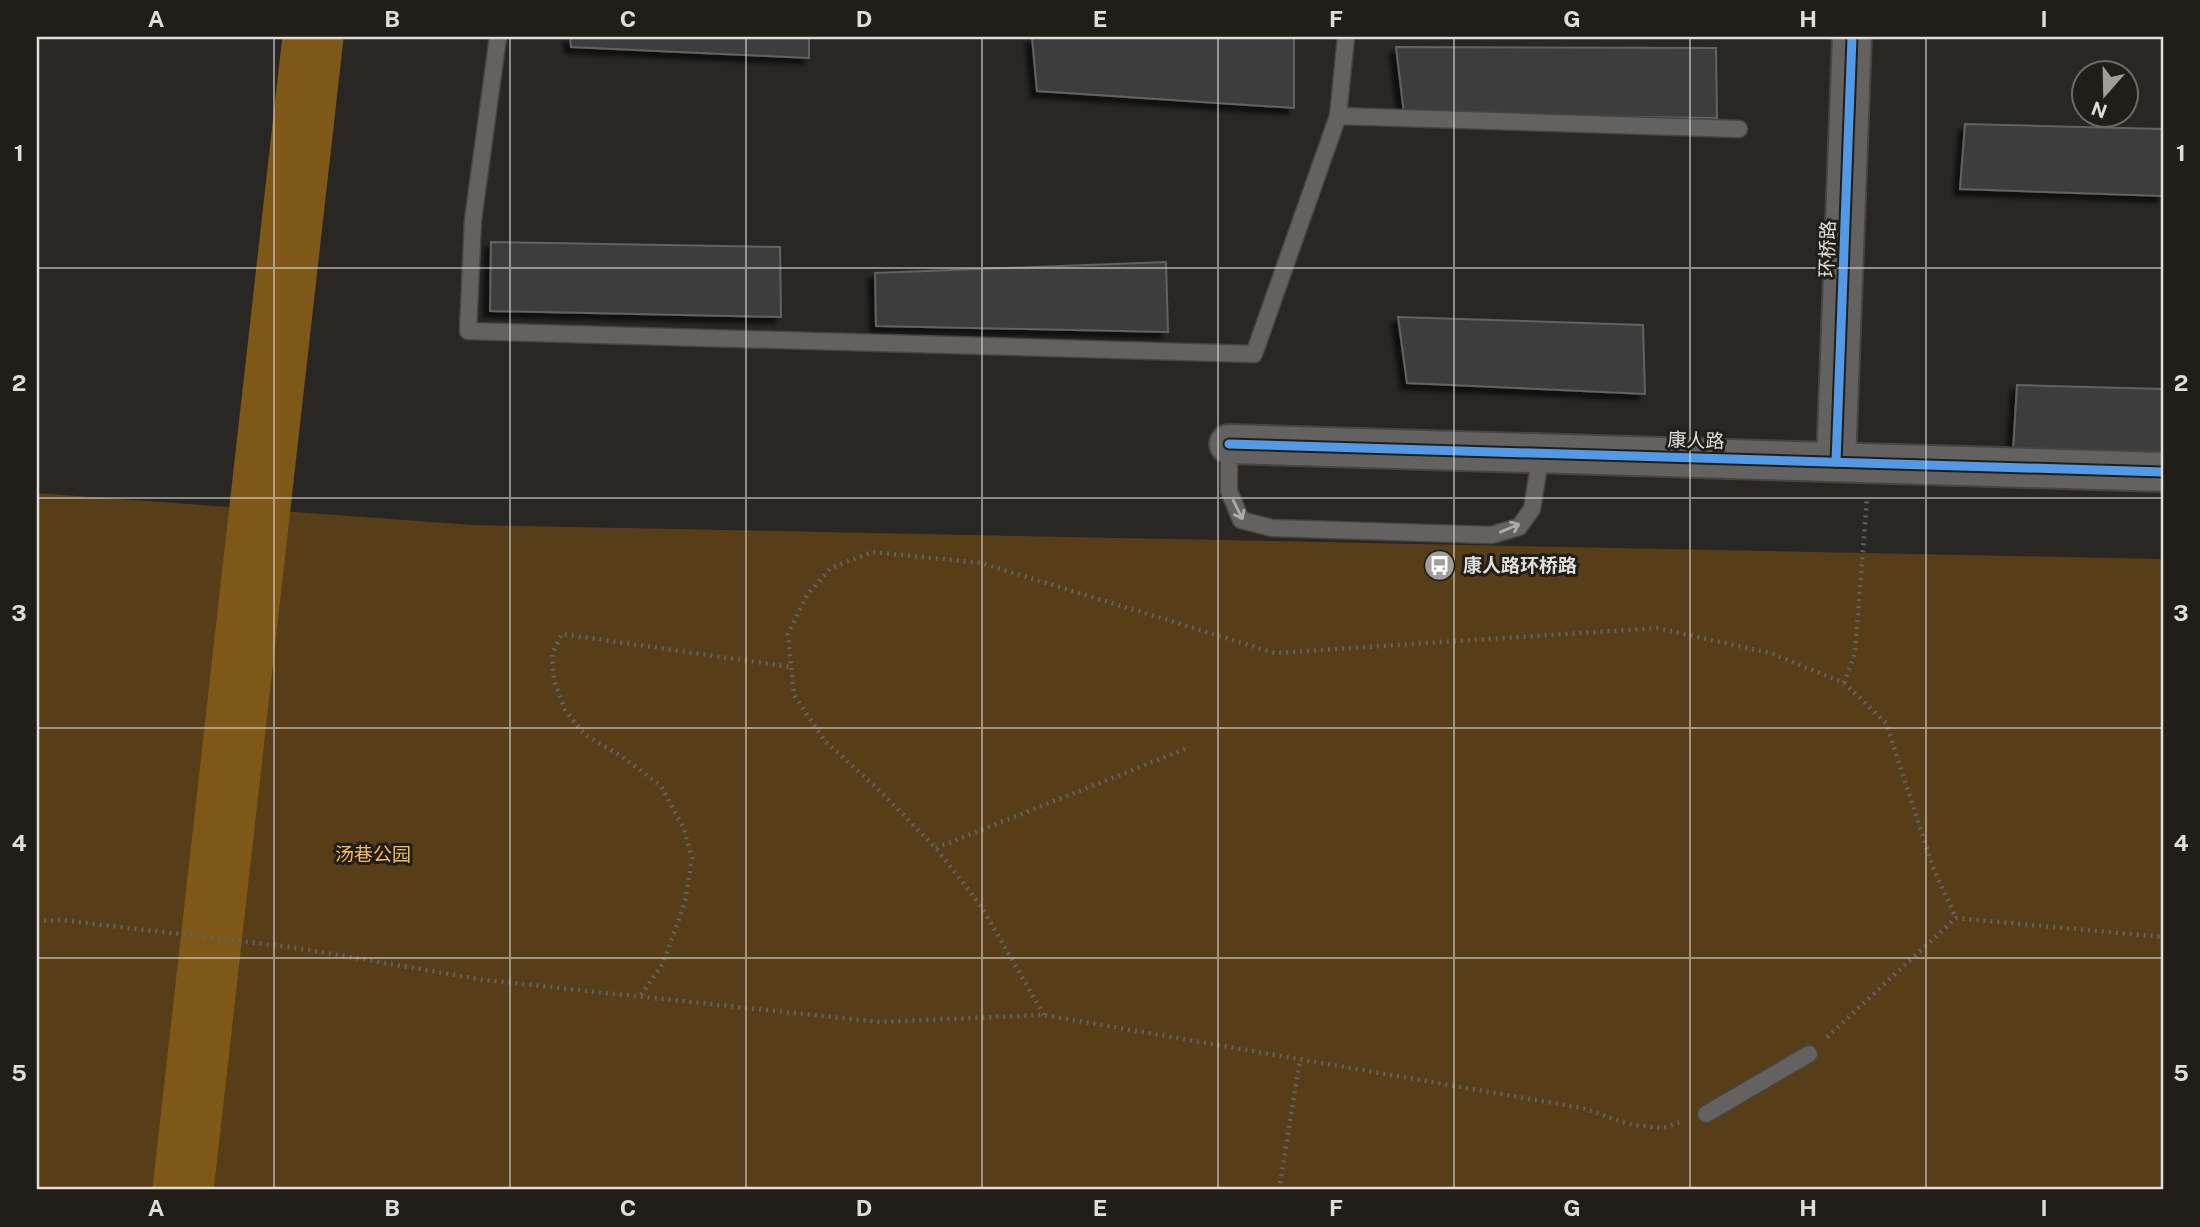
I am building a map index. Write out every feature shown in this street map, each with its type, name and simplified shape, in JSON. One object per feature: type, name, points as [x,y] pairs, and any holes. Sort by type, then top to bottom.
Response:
[{"type":"street","name":"环桥路","points":[[1852,37],[1853,462]]},
{"type":"street","name":"康人路","points":[[1228,444],[2163,472]]},
{"type":"lane","points":[[498,37],[473,220],[468,331],[1254,354],[1338,116],[1346,37]]},
{"type":"lane","points":[[1338,116],[1739,129]]},
{"type":"lane","points":[[1228,444],[1229,491],[1241,520],[1272,528],[1444,535],[1491,536],[1519,527],[1532,509],[1541,453]]},
{"type":"lane","points":[[1706,1114],[1809,1054]]},
{"type":"path","points":[[1843,683],[1855,653],[1853,462]]},
{"type":"path","points":[[1044,1015],[981,906],[936,848],[878,789],[825,741],[794,695],[788,634],[807,595],[831,568],[873,552],[981,563],[1275,653],[1657,628],[1770,653],[1843,683],[1886,723],[1934,870],[1956,918]]},
{"type":"path","points":[[640,996],[663,963],[685,902],[692,858],[684,829],[661,786],[621,756],[585,735],[565,710],[554,680],[552,654],[562,634],[791,667]]},
{"type":"path","points":[[936,848],[1190,747]]},
{"type":"path","points":[[1809,1054],[1956,918],[2163,937]]},
{"type":"path","points":[[37,921],[60,920],[291,947],[484,980],[879,1022],[1044,1015],[1582,1108],[1632,1125],[1663,1128],[1706,1114]]},
{"type":"path","points":[[1279,1190],[1300,1060]]},
{"type":"green space","name":"汤巷公园","points":[[37,493],[473,525],[2163,559],[2163,1190],[37,1190]]},
{"type":"building","points":[[570,37],[809,37],[809,58],[571,47]]},
{"type":"building","points":[[1032,37],[1294,38],[1294,108],[1037,91]]},
{"type":"building","points":[[1396,47],[1716,48],[1717,118],[1404,114]]},
{"type":"building","points":[[1965,124],[2070,127],[2070,130],[2163,129],[2163,196],[1960,189]]},
{"type":"building","points":[[491,242],[780,247],[781,317],[490,311]]},
{"type":"building","points":[[1166,262],[1168,332],[876,326],[875,273]]},
{"type":"building","points":[[1398,317],[1643,325],[1645,394],[1407,383]]},
{"type":"building","points":[[2017,385],[2163,389],[2163,455],[2013,451]]},
{"type":"waterway","points":[[183,1190],[313,37]]},
{"type":"cycle path","points":[[1836,462],[1852,37]]},
{"type":"cycle path","points":[[1229,444],[2163,472]]},
{"type":"place","name":"康人路环桥路","points":[[1440,565]]}]
